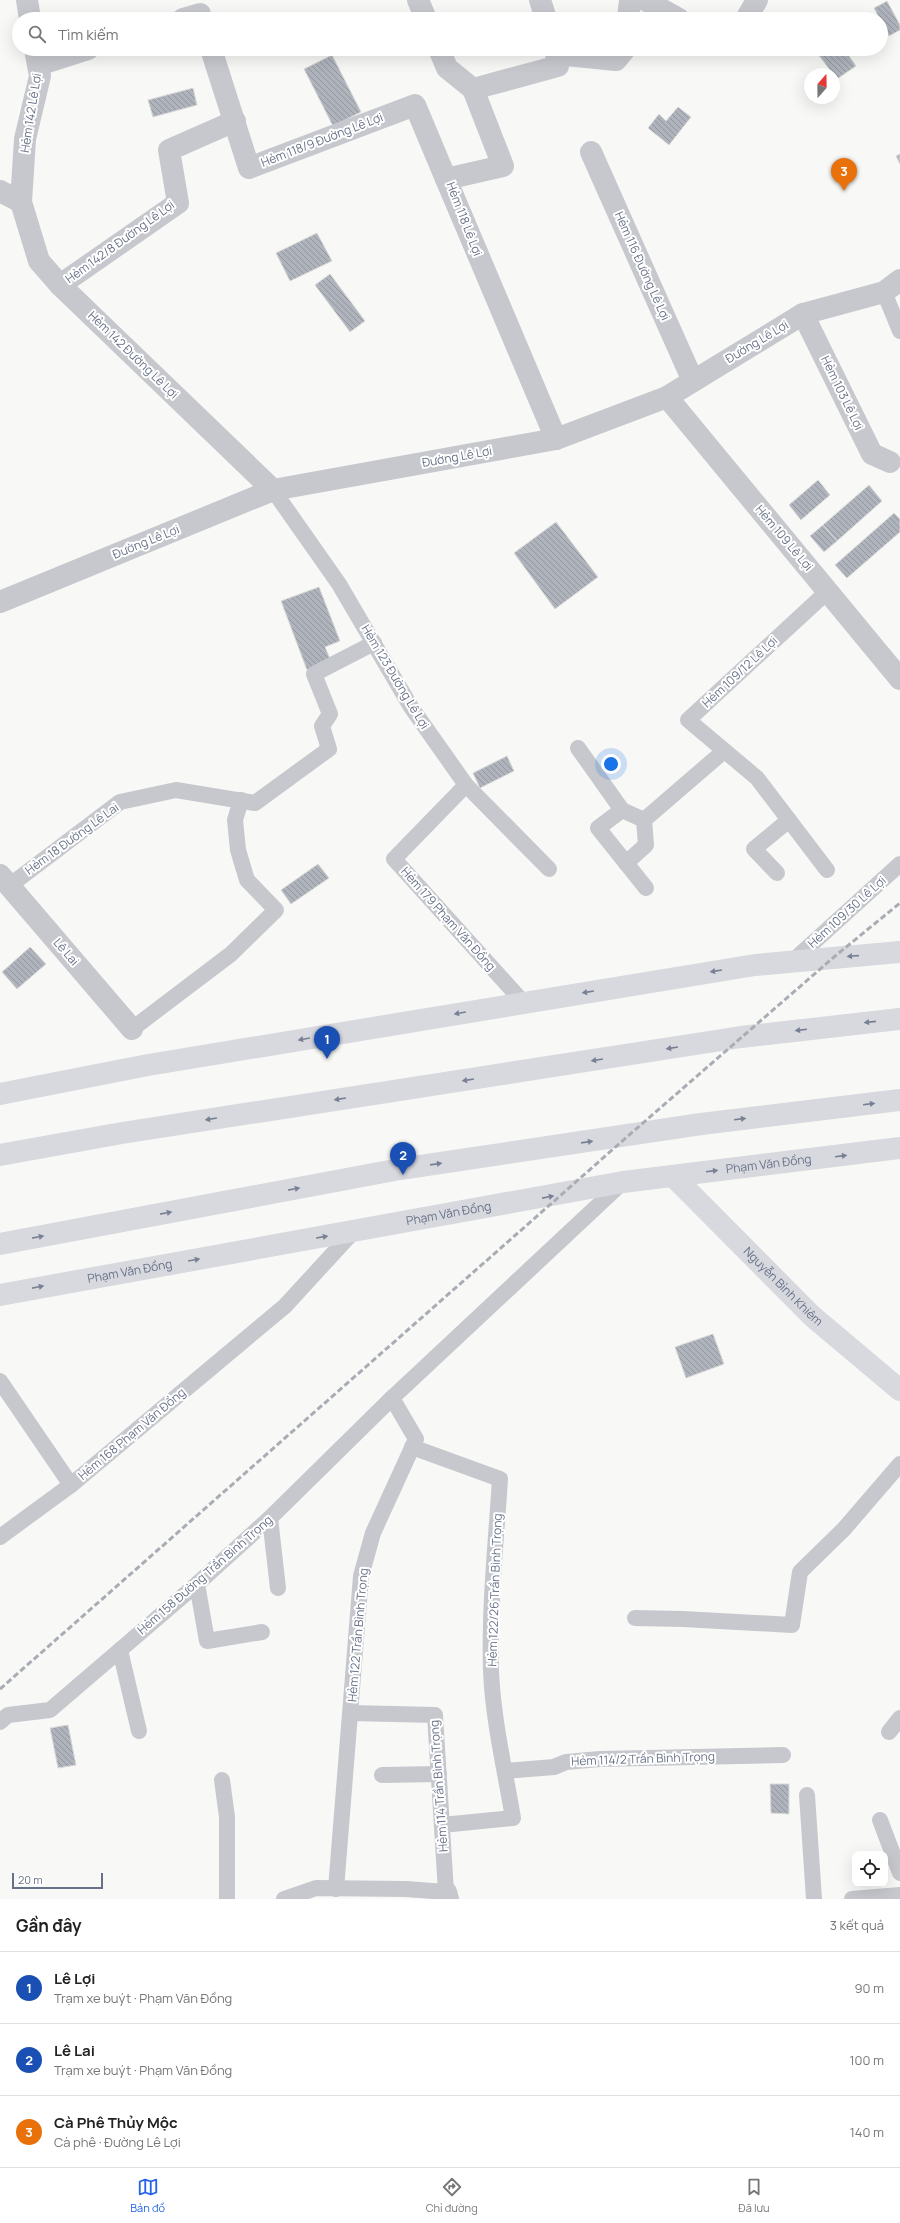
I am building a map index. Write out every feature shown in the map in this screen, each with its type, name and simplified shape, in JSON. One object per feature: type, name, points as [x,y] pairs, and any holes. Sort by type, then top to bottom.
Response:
[{"type":"main road","points":[[0,1094],[148,1065],[523,1002],[794,960],[896,952]]},
{"type":"main road","points":[[0,1155],[122,1133],[741,1037],[900,1019]]},
{"type":"main road","points":[[0,1244],[400,1169],[701,1124],[900,1100]]},
{"type":"main road","name":"Phạm Văn Đồng","points":[[0,1295],[352,1233],[623,1182],[900,1148]]},
{"type":"main road","name":"Nguyễn Bỉnh Khiêm","points":[[674,1176],[812,1316],[900,1390]]},
{"type":"street","points":[[27,0],[29,12]]},
{"type":"street","points":[[418,0],[423,12]]},
{"type":"street","points":[[540,0],[544,12]]},
{"type":"street","points":[[629,12],[630,0]]},
{"type":"street","points":[[645,0],[666,12]]},
{"type":"street","points":[[750,12],[757,0]]},
{"type":"street","name":"Hẻm 118/9 Đường Lê Lợi","points":[[213,56],[249,168],[415,105],[446,178]]},
{"type":"street","points":[[442,56],[447,68],[473,89],[558,66],[556,56]]},
{"type":"street","points":[[589,56],[616,60],[619,56]]},
{"type":"street","name":"Hẻm 142 Lê Lợi","points":[[21,202],[25,139],[40,76],[36,57]]},
{"type":"street","name":"Hẻm 118 Lê Lợi","points":[[473,89],[503,166],[446,178],[556,439]]},
{"type":"street","name":"Hẻm 142/8 Đường Lê Lợi","points":[[60,285],[178,203],[169,150],[235,121]]},
{"type":"street","name":"Hẻm 116 Đường Lê Lợi","points":[[591,152],[693,381]]},
{"type":"street","points":[[0,191],[21,202]]},
{"type":"street","name":"Hẻm 142 Đường Lê Lợi","points":[[21,202],[39,261],[60,285],[273,490]]},
{"type":"street","name":"Đường Lê Lợi","points":[[0,602],[273,490],[556,439],[667,396],[803,314],[892,286]]},
{"type":"street","name":"Hẻm 103 Lê Lợi","points":[[803,314],[872,454],[890,462]]},
{"type":"street","name":"Hẻm 109 Lê Lợi","points":[[667,396],[900,679]]},
{"type":"street","name":"Lê Lai","points":[[4,880],[132,1029]]},
{"type":"lane","points":[[892,286],[900,331]]},
{"type":"lane","name":"Hẻm 123 Đường Lê Lợi","points":[[273,490],[339,584],[411,707],[466,785],[549,869]]},
{"type":"lane","name":"Hẻm 109/12 Lê Lợi","points":[[827,870],[757,778],[688,720],[828,591]]},
{"type":"lane","name":"Hẻm 18 Đường Lê Lai","points":[[4,880],[120,802],[176,790],[255,802],[329,749],[322,726],[330,714],[314,674],[374,642]]},
{"type":"lane","points":[[578,748],[622,810],[644,820]]},
{"type":"lane","points":[[644,820],[724,751]]},
{"type":"lane","name":"Hẻm 179 Phạm Văn Đồng","points":[[466,785],[394,858],[523,1002]]},
{"type":"lane","points":[[132,1029],[231,954],[276,910],[247,880],[238,850],[235,820],[241,800]]},
{"type":"lane","points":[[622,810],[598,828],[646,888]]},
{"type":"lane","points":[[626,863],[646,845],[644,820]]},
{"type":"lane","points":[[777,873],[754,849],[789,820]]},
{"type":"lane","name":"Hẻm 109/30 Lê Lợi","points":[[794,960],[900,864]]},
{"type":"lane","name":"Hẻm 158 Đường Trần Bình Trọng","points":[[0,1722],[8,1715],[50,1710],[197,1584],[270,1518],[392,1398],[623,1182]]},
{"type":"lane","name":"Hẻm 168 Phạm Văn Đồng","points":[[0,1537],[71,1485],[285,1306],[352,1233]]},
{"type":"lane","name":"Hẻm 168 Phạm Văn Đồng","points":[[0,1381],[71,1485]]},
{"type":"lane","name":"Hẻm 122 Trần Bình Trọng","points":[[336,1888],[361,1576],[373,1533],[416,1439],[392,1398]]},
{"type":"lane","name":"Hẻm 122/26 Trần Bình Trọng","points":[[412,1447],[500,1479],[493,1576],[491,1671],[495,1712],[513,1818],[442,1825]]},
{"type":"lane","points":[[635,1618],[792,1625],[800,1572],[844,1529],[900,1464]]},
{"type":"lane","points":[[270,1518],[278,1588]]},
{"type":"lane","points":[[197,1584],[207,1641],[262,1632]]},
{"type":"lane","points":[[120,1650],[139,1731]]},
{"type":"lane","name":"Hẻm 114 Trần Bình Trọng","points":[[351,1713],[435,1716],[447,1896]]},
{"type":"lane","points":[[889,1732],[900,1718]]},
{"type":"lane","name":"Hẻm 114/2 Trần Bình Trọng","points":[[505,1771],[554,1767],[566,1762],[600,1759],[783,1755]]},
{"type":"lane","points":[[382,1775],[439,1774]]},
{"type":"lane","points":[[222,1780],[226,1818],[226,1899]]},
{"type":"lane","points":[[807,1794],[814,1899]]},
{"type":"lane","points":[[880,1820],[900,1873]]},
{"type":"lane","points":[[284,1899],[316,1888],[406,1889],[447,1896]]},
{"type":"lane","points":[[852,1899],[900,1895]]},
{"type":"building","points":[[887,1],[900,25],[900,30],[889,36],[888,12],[876,12],[874,8]]},
{"type":"building","points":[[333,56],[361,112],[333,126],[304,69]]},
{"type":"building","points":[[819,56],[849,56],[856,66],[840,77],[840,68],[829,68]]},
{"type":"building","points":[[193,88],[197,105],[153,117],[148,100]]},
{"type":"building","points":[[678,107],[691,117],[669,145],[648,128],[659,114],[666,121]]},
{"type":"building","points":[[900,154],[900,164],[896,156]]},
{"type":"building","points":[[317,233],[332,261],[290,281],[276,253]]},
{"type":"building","points":[[330,274],[365,321],[350,332],[315,285]]},
{"type":"building","points":[[818,480],[830,495],[801,520],[789,505]]},
{"type":"building","points":[[869,485],[882,501],[837,541],[823,525]]},
{"type":"building","points":[[894,513],[900,519],[900,532],[847,578],[835,565]]},
{"type":"building","points":[[556,522],[598,577],[555,609],[514,553]]},
{"type":"building","points":[[823,525],[837,541],[824,552],[810,536]]},
{"type":"building","points":[[319,587],[340,641],[325,647],[331,661],[307,670],[281,601]]},
{"type":"building","points":[[507,756],[514,771],[480,788],[473,773]]},
{"type":"building","points":[[318,864],[329,878],[291,904],[281,890]]},
{"type":"building","points":[[30,947],[46,964],[17,989],[2,972]]},
{"type":"building","points":[[713,1334],[724,1364],[686,1378],[675,1347]]},
{"type":"building","points":[[68,1725],[76,1765],[58,1768],[50,1728]]},
{"type":"building","points":[[770,1784],[789,1784],[789,1814],[771,1813]]},
{"type":"railway","points":[[0,1689],[628,1136],[834,957],[900,903]]},
{"type":"place","name":"Cà Phê Thủy Mộc","points":[[844,191]]},
{"type":"place","name":"Lê Lợi","points":[[327,1059]]},
{"type":"place","name":"Lê Lai","points":[[403,1175]]}]
